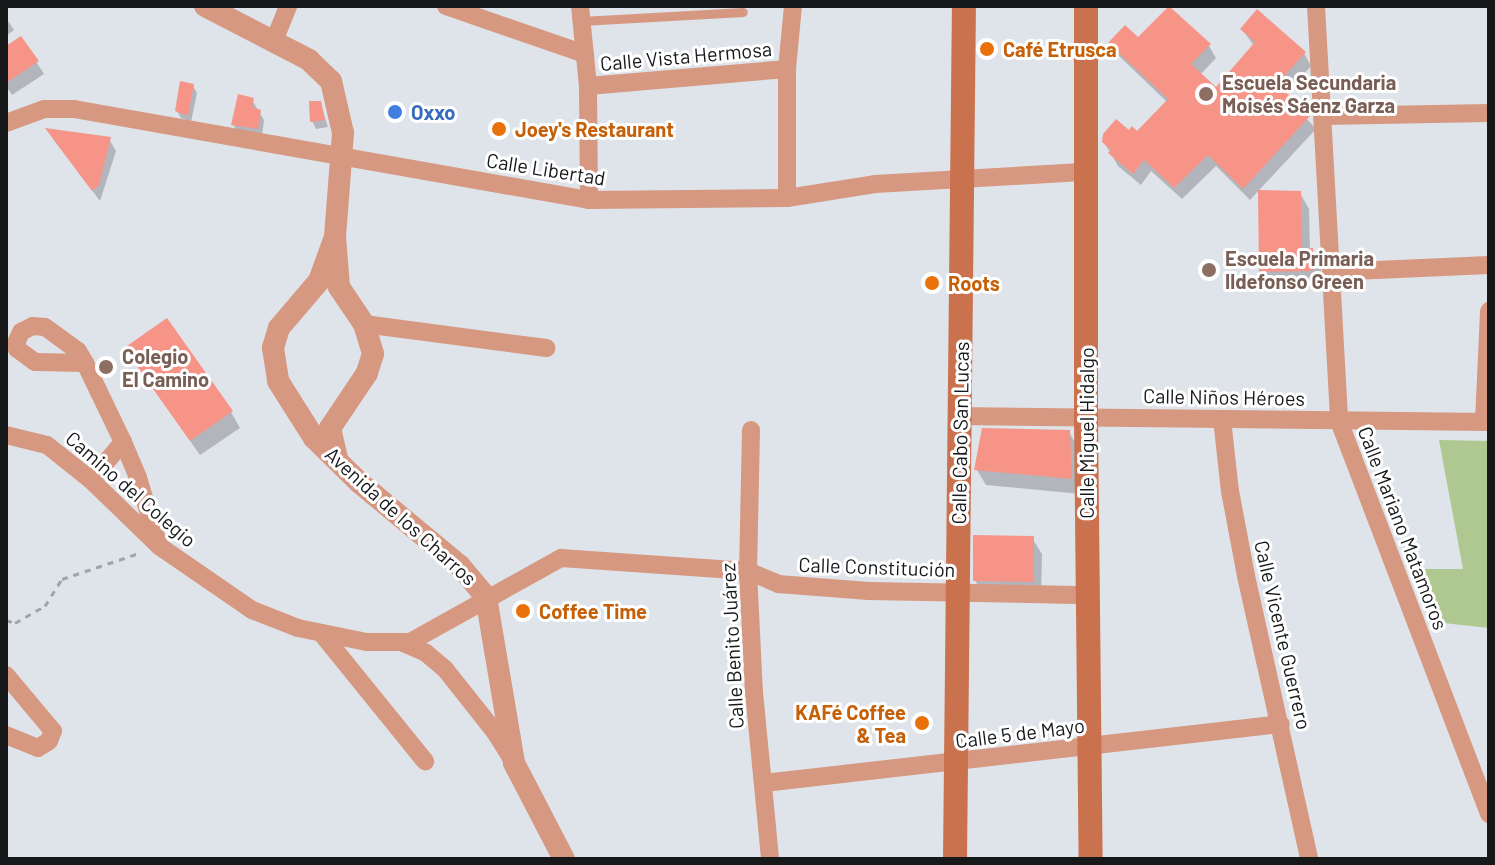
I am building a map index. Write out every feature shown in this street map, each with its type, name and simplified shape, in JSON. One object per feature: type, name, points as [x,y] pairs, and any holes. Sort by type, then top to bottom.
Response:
[{"type":"main road","name":"Calle Cabo San Lucas","points":[[955,859],[964,6]]},
{"type":"main road","name":"Calle Miguel Hidalgo","points":[[1086,6],[1087,595],[1092,746],[1091,859]]},
{"type":"street","name":"Avenida de los Charros","points":[[205,6],[274,41],[321,69],[331,81],[343,133],[335,237],[339,287],[364,324]]},
{"type":"street","points":[[274,41],[288,6]]},
{"type":"street","points":[[446,6],[585,54]]},
{"type":"street","points":[[787,198],[787,69],[793,6]]},
{"type":"street","name":"Calle Mariano Matamoros","points":[[1316,6],[1339,421],[1489,814]]},
{"type":"street","points":[[581,14],[588,86],[589,200]]},
{"type":"street","name":"Calle Vista Hermosa","points":[[588,86],[787,69]]},
{"type":"street","name":"Calle Libertad","points":[[6,123],[61,107],[589,200],[787,198],[875,184],[1086,172]]},
{"type":"street","points":[[1323,116],[1489,113]]},
{"type":"street","name":"Avenida de los Charros","points":[[335,237],[319,281],[279,328],[273,348],[278,381],[314,438],[360,483],[460,566],[486,597],[514,763],[564,859]]},
{"type":"street","points":[[1331,272],[1489,265]]},
{"type":"street","points":[[1486,422],[1489,311]]},
{"type":"street","points":[[338,460],[330,428],[367,373],[373,354],[364,324],[546,348]]},
{"type":"street","points":[[85,363],[123,442],[159,546]]},
{"type":"street","name":"Calle Niños Héroes","points":[[958,416],[1486,422]]},
{"type":"street","name":"Calle Vicente Guerrero","points":[[1222,419],[1230,491],[1246,576],[1309,859]]},
{"type":"street","name":"Calle Benito Juárez","points":[[751,430],[748,571],[770,859]]},
{"type":"street","name":"Camino del Colegio","points":[[6,435],[47,445],[91,480],[159,546],[252,610],[322,634],[380,644],[403,643]]},
{"type":"street","points":[[91,480],[123,442]]},
{"type":"street","name":"Calle Constitución","points":[[486,597],[561,558],[748,571],[778,584],[1087,595]]},
{"type":"street","points":[[403,643],[486,597]]},
{"type":"street","points":[[322,634],[425,761]]},
{"type":"street","points":[[403,643],[426,653],[445,669],[495,732],[514,763]]},
{"type":"street","points":[[6,675],[53,731],[49,741],[38,748],[6,735]]},
{"type":"street","name":"Calle 5 de Mayo","points":[[764,783],[954,764],[1281,724]]},
{"type":"lane","points":[[581,14],[743,12]]},
{"type":"path","points":[[6,620],[15,623],[45,606],[62,579],[159,546]]},
{"type":"green space","points":[[1439,440],[1489,441],[1489,628],[1434,622],[1419,569],[1463,569]]},
{"type":"building","points":[[1169,6],[1211,44],[1191,64],[1216,87],[1255,42],[1240,29],[1257,9],[1306,52],[1277,84],[1310,116],[1243,189],[1208,155],[1174,188],[1144,160],[1133,174],[1108,153],[1111,150],[1102,142],[1103,134],[1116,119],[1129,130],[1132,126],[1137,131],[1168,99],[1108,43],[1125,25],[1138,37]]},
{"type":"building","points":[[21,36],[39,61],[6,83],[6,46]]},
{"type":"building","points":[[180,81],[194,84],[188,116],[175,111]]},
{"type":"building","points":[[238,94],[254,98],[252,107],[261,110],[258,129],[231,125]]},
{"type":"building","points":[[309,101],[321,101],[325,120],[310,122]]},
{"type":"building","points":[[45,128],[111,137],[99,185],[92,191]]},
{"type":"building","points":[[1258,190],[1301,191],[1302,249],[1313,248],[1313,271],[1259,272]]},
{"type":"building","points":[[167,318],[233,411],[190,441],[124,348]]},
{"type":"building","points":[[982,428],[1070,430],[1072,479],[974,470]]},
{"type":"building","points":[[973,535],[1034,536],[1033,582],[973,581]]},
{"type":"place","name":"Café Etrusca","points":[[987,49]]},
{"type":"place","name":"Escuela Secundaria Moisés Sáenz Garza","points":[[1206,94]]},
{"type":"place","name":"Oxxo","points":[[395,112]]},
{"type":"place","name":"Joey's Restaurant","points":[[499,129]]},
{"type":"place","name":"Escuela Primaria Ildefonso Green","points":[[1209,270]]},
{"type":"place","name":"Roots","points":[[932,283]]},
{"type":"place","name":"Colegio El Camino","points":[[106,367]]},
{"type":"place","name":"Coffee Time","points":[[523,611]]},
{"type":"place","name":"KAFé Coffee & Tea","points":[[922,723]]}]
